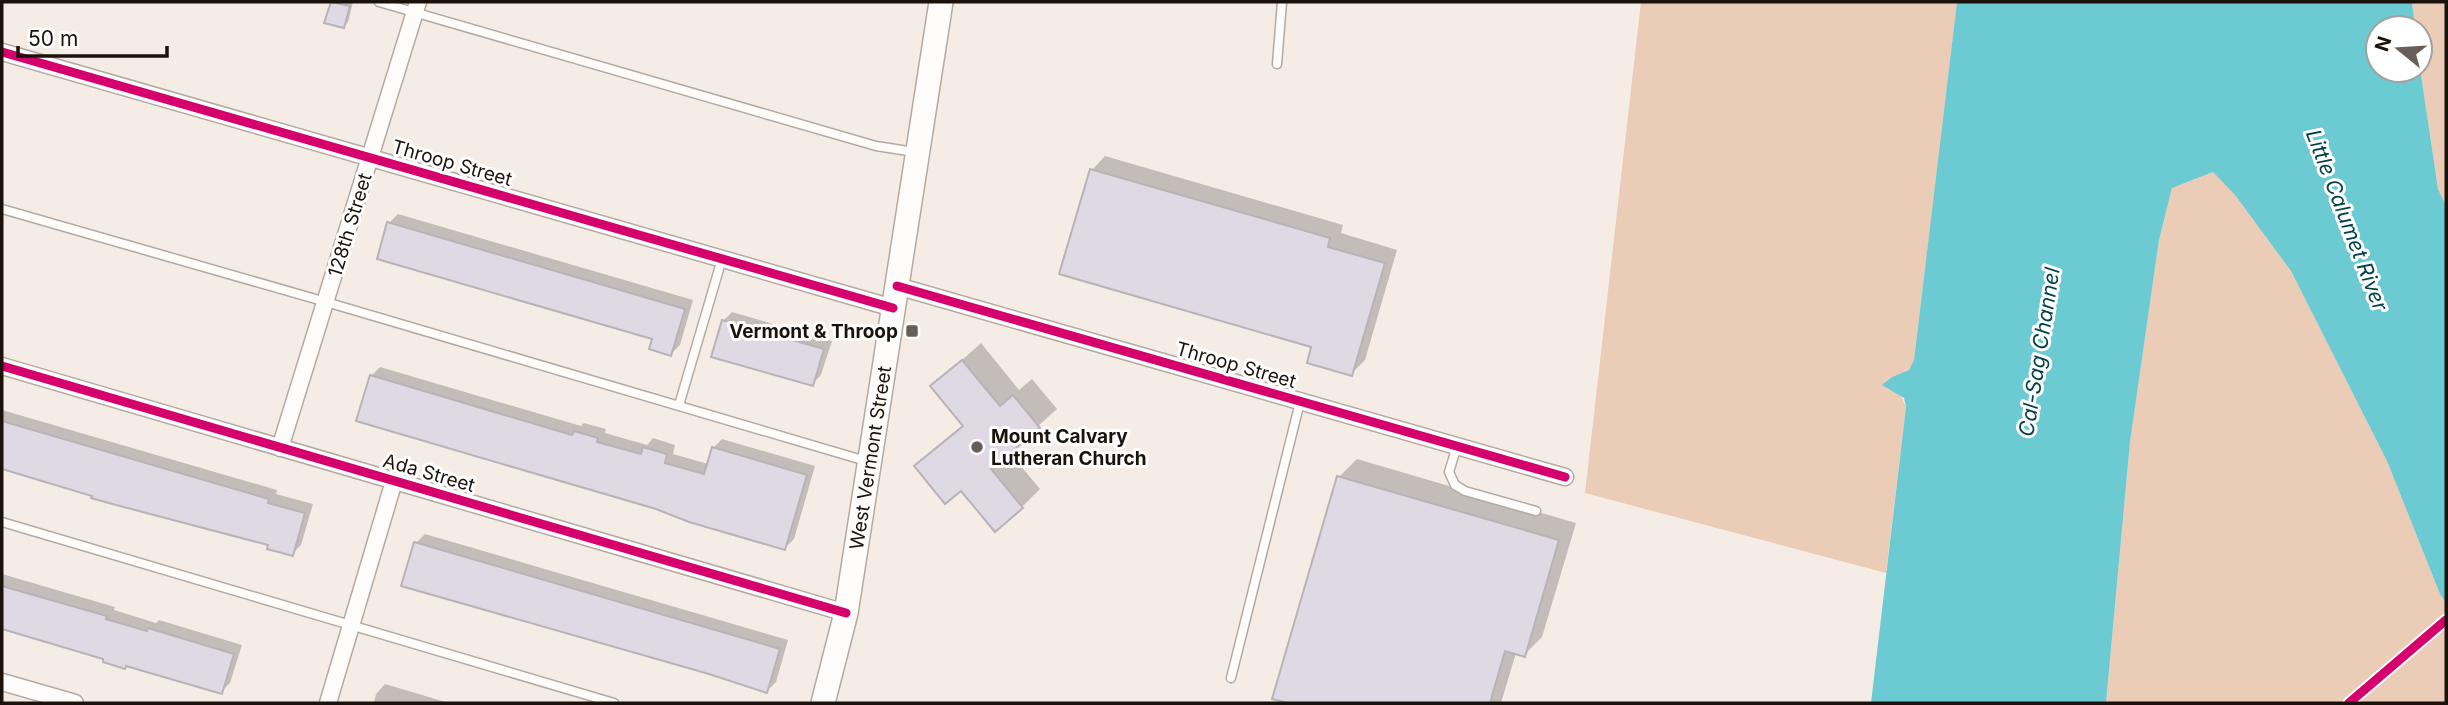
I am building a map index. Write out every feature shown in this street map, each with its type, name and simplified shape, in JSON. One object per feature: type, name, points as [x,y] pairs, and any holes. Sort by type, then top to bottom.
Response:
[{"type":"street","name":"West Vermont Street","points":[[823,703],[846,613],[871,462],[918,153],[935,3]]},
{"type":"street","name":"128th Street","points":[[280,447],[416,7]]},
{"type":"street","name":"Throop Street","points":[[2,52],[722,259],[895,297],[1300,401],[1565,477]]},
{"type":"street","name":"Ada Street","points":[[2,366],[846,613]]},
{"type":"street","points":[[328,703],[394,481]]},
{"type":"street","points":[[2,682],[75,703]]},
{"type":"lane","points":[[379,2],[416,7],[876,146],[918,153]]},
{"type":"lane","points":[[1277,64],[1282,2]]},
{"type":"lane","points":[[2,209],[871,462]]},
{"type":"lane","points":[[678,405],[722,259]]},
{"type":"lane","points":[[1231,678],[1300,401]]},
{"type":"lane","points":[[1457,446],[1449,472],[1455,485],[1465,491],[1536,512]]},
{"type":"lane","points":[[2,522],[614,703]]},
{"type":"shaded area","points":[[1641,2],[1957,2],[1914,360],[1909,370],[1892,377],[1906,407],[1886,573],[1585,493]]},
{"type":"shaded area","points":[[2412,2],[2446,2],[2446,206],[2438,189],[2422,84],[2434,84],[2434,14],[2413,14]]},
{"type":"shaded area","points":[[2213,172],[2235,195],[2291,271],[2387,461],[2446,603],[2446,703],[2106,703],[2130,442],[2159,240],[2172,188]]},
{"type":"water","points":[[1957,2],[2412,2],[2413,14],[2364,14],[2364,84],[2422,84],[2438,189],[2446,206],[2446,603],[2387,461],[2291,271],[2235,195],[2213,172],[2172,188],[2159,240],[2130,442],[2106,703],[1871,703],[1906,407],[1904,398],[1882,385],[1892,377],[1909,370],[1914,360]]},
{"type":"building","points":[[331,2],[350,6],[344,28],[324,23]]},
{"type":"building","points":[[1090,169],[1330,238],[1328,247],[1385,263],[1352,376],[1307,363],[1311,347],[1059,274]]},
{"type":"building","points":[[387,222],[685,309],[671,356],[649,349],[652,339],[377,259]]},
{"type":"building","points":[[722,320],[824,349],[813,386],[711,357]]},
{"type":"building","name":"Mount Calvary Lutheran Church","points":[[962,360],[1000,406],[1013,395],[1040,428],[991,469],[1023,508],[995,532],[961,491],[945,504],[914,466],[963,426],[930,386]]},
{"type":"building","points":[[370,375],[572,435],[574,431],[598,438],[597,442],[641,454],[643,447],[667,454],[665,463],[704,474],[712,447],[807,475],[785,550],[689,522],[656,509],[356,421]]},
{"type":"building","points":[[2,421],[269,499],[268,503],[305,513],[293,556],[267,549],[268,545],[91,498],[92,496],[2,469]]},
{"type":"building","points":[[1337,476],[1559,540],[1525,657],[1505,651],[1490,703],[1288,703],[1272,699]]},
{"type":"building","points":[[414,542],[780,649],[767,693],[401,586]]},
{"type":"building","points":[[2,586],[107,616],[106,619],[147,631],[148,628],[234,654],[222,694],[126,666],[125,669],[103,662],[103,659],[2,629]]},
{"type":"cycle path","points":[[2,52],[893,308]]},
{"type":"cycle path","points":[[897,286],[1565,477]]},
{"type":"cycle path","points":[[2,366],[846,613]]},
{"type":"cycle path","points":[[2349,703],[2446,620]]},
{"type":"place","name":"Vermont & Throop","points":[[912,331]]},
{"type":"place","name":"Mount Calvary Lutheran Church","points":[[977,447]]},
{"type":"water label","name":"Little Calumet River","points":[[2347,220]]},
{"type":"water label","name":"Cal-Sag Channel","points":[[2039,352]]}]
